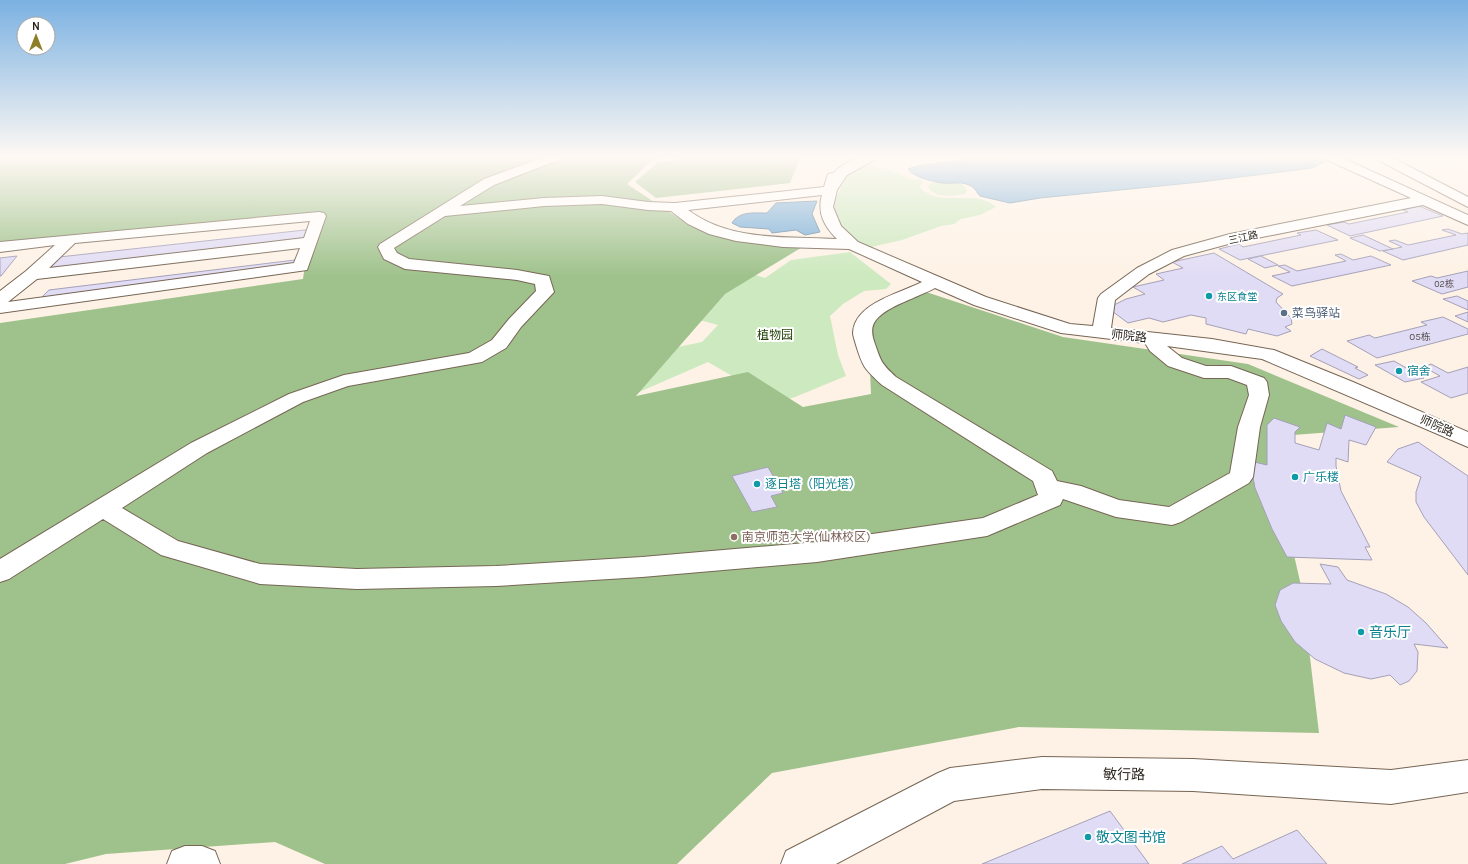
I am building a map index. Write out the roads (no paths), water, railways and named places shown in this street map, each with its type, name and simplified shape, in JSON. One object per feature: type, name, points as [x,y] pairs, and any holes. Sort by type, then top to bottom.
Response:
[{"type":"street","points":[[0,572],[198,448],[296,398],[344,381],[475,358],[499,344],[515,323],[545,292],[543,280],[517,275],[406,264],[390,256],[386,247],[466,196]]},
{"type":"street","points":[[441,212],[544,202],[602,200],[648,206],[675,207],[772,196]]},
{"type":"street","name":"师院路","points":[[829,196],[826,207],[834,228],[852,245],[980,301],[1061,327],[1101,333],[1212,345],[1267,354],[1346,386],[1468,440]]},
{"type":"street","points":[[1417,196],[1468,221]]},
{"type":"street","points":[[1455,196],[1468,203]]},
{"type":"street","name":"三江路","points":[[1101,333],[1107,298],[1121,289],[1143,271],[1178,253],[1230,239],[1425,200]]},
{"type":"street","points":[[675,207],[700,225],[722,233],[748,239],[852,245]]},
{"type":"street","points":[[0,247],[319,216],[300,267],[0,308]]},
{"type":"street","points":[[0,300],[32,275],[71,239]]},
{"type":"street","points":[[32,275],[310,242]]},
{"type":"street","points":[[102,508],[170,548],[260,574],[357,579],[496,576],[642,567],[817,552],[987,527],[1051,499],[1044,477],[1006,452],[889,381],[872,365],[862,333],[867,318],[889,302],[914,293],[935,281]]},
{"type":"street","points":[[1047,488],[1072,492],[1116,508],[1172,516],[1241,477],[1249,427],[1259,395],[1257,382],[1231,372],[1204,372],[1175,362],[1157,347],[1151,338]]},
{"type":"street","name":"敏行路","points":[[799,864],[950,786],[1034,774],[1193,775],[1391,787],[1468,776]]},
{"type":"street","points":[[185,864],[202,864]]},
{"type":"water","points":[[981,196],[1057,196],[1040,198],[1010,203]]},
{"type":"water","points":[[817,201],[812,214],[820,232],[805,235],[796,230],[772,233],[769,229],[740,227],[732,223],[739,216],[752,213],[767,213],[776,203]]},
{"type":"place","name":"东区食堂","points":[[1209,296]]},
{"type":"place","name":"菜鸟驿站","points":[[1284,313]]},
{"type":"place","name":"宿舍","points":[[1399,371]]},
{"type":"place","name":"广乐楼","points":[[1295,477]]},
{"type":"place","name":"逐日塔（阳光塔）","points":[[757,484]]},
{"type":"place","name":"南京师范大学(仙林校区)","points":[[734,537]]},
{"type":"place","name":"音乐厅","points":[[1361,632]]},
{"type":"place","name":"敬文图书馆","points":[[1088,837]]},
{"type":"park label","name":"植物园","points":[[775,335]]}]
